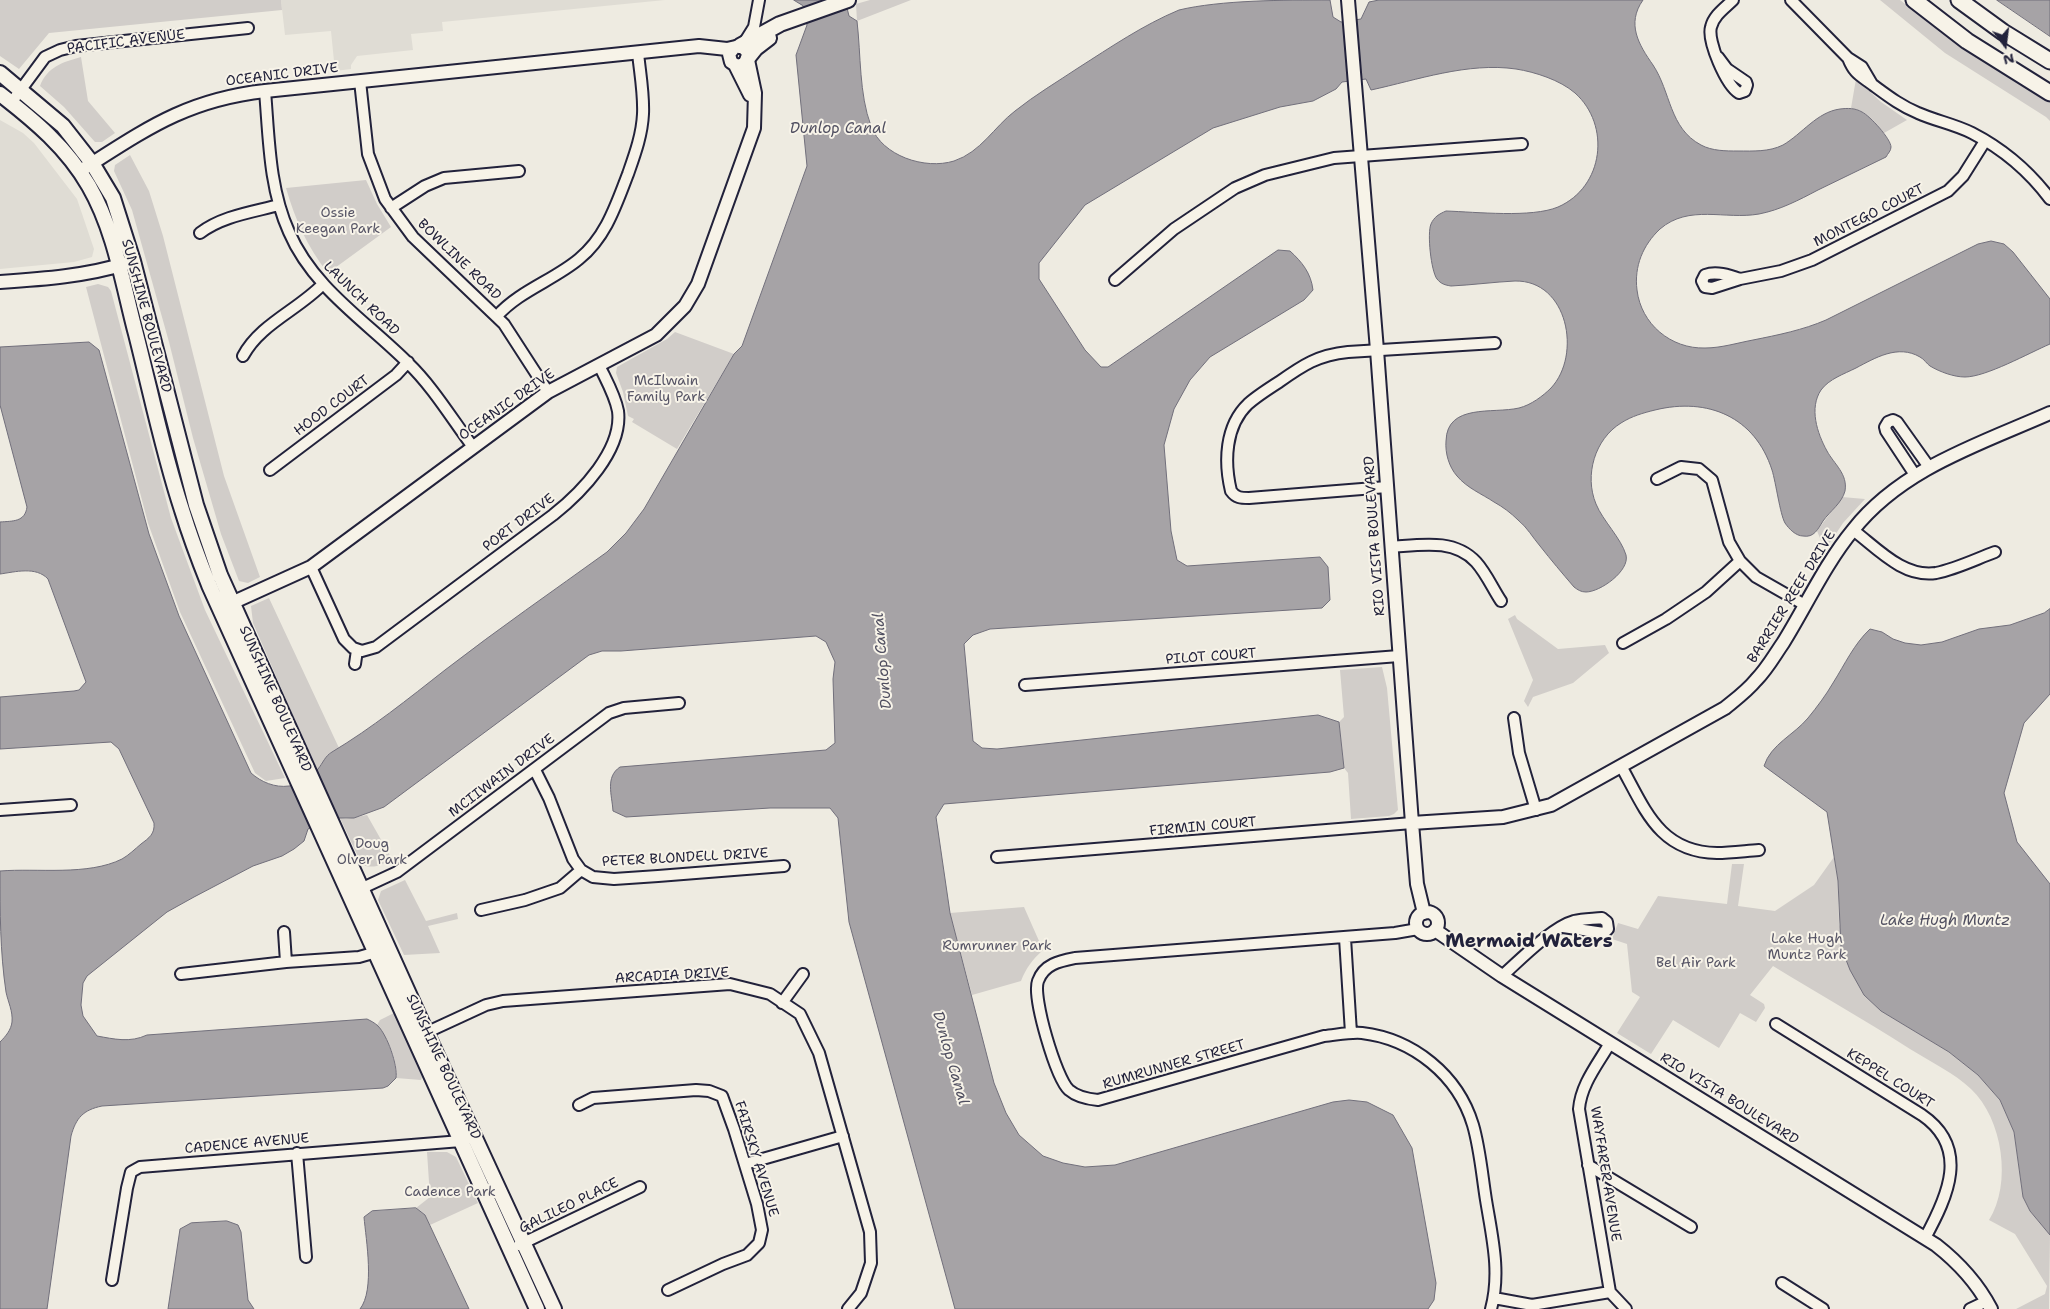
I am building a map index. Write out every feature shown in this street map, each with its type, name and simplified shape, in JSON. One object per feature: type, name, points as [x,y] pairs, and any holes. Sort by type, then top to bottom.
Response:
[{"type":"main road","points":[[738,47],[780,24],[848,0]]},
{"type":"main road","points":[[1914,0],[1968,41],[2050,93]]},
{"type":"main road","points":[[1959,0],[2003,32],[2050,61]]},
{"type":"main road","points":[[748,59],[756,48],[796,19]]},
{"type":"main road","points":[[0,72],[21,89]]},
{"type":"main road","name":"SUNSHINE BOULEVARD","points":[[21,89],[63,126],[92,163],[113,198],[133,261],[196,505],[232,603],[388,948],[460,1141],[537,1309]]},
{"type":"main road","name":"SUNSHINE BOULEVARD","points":[[6,99],[50,135],[80,171],[107,225],[181,509],[218,609],[375,954],[474,1135],[554,1309]]},
{"type":"street","points":[[756,109],[748,88],[730,60],[729,54],[749,36],[758,11],[759,0]]},
{"type":"street","name":"RIO VISTA BOULEVARD","points":[[1349,0],[1417,884],[1424,913]]},
{"type":"street","points":[[1718,57],[1710,36],[1711,26],[1718,14],[1733,0]]},
{"type":"street","points":[[1791,0],[1848,58],[1852,68],[1861,78],[1872,84],[1888,98],[1908,109],[1951,123],[2002,151],[2026,171],[2050,199]]},
{"type":"street","points":[[758,11],[766,23],[780,24]]},
{"type":"street","name":"PACIFIC AVENUE","points":[[6,99],[21,89],[45,58],[60,50],[76,46],[248,28]]},
{"type":"street","name":"OCEANIC DRIVE","points":[[80,171],[146,128],[176,113],[218,98],[265,90],[360,82],[699,46],[738,47]]},
{"type":"street","points":[[734,64],[742,65],[748,59],[747,50],[738,47]]},
{"type":"street","name":"OCEANIC DRIVE","points":[[684,48],[708,53],[734,64]]},
{"type":"street","points":[[497,316],[512,302],[579,260],[606,228],[615,208],[641,133],[643,113],[638,53]]},
{"type":"street","name":"OCEANIC DRIVE","points":[[218,609],[311,567],[548,392],[656,335],[676,316],[693,294],[751,136],[756,109],[755,93],[748,59]]},
{"type":"street","name":"BOWLINE ROAD","points":[[360,82],[368,154],[391,208],[404,227],[421,246],[497,316],[512,333],[548,392]]},
{"type":"street","name":"LAUNCH ROAD","points":[[265,90],[273,171],[279,205],[289,233],[297,248],[323,284],[408,362],[473,447]]},
{"type":"street","name":"MONTEGO COURT","points":[[1740,279],[1781,272],[1812,260],[1948,191],[1963,176],[1985,141]]},
{"type":"street","points":[[1115,280],[1174,229],[1235,188],[1266,175],[1334,158],[1522,144]]},
{"type":"street","points":[[391,208],[425,186],[444,178],[519,171]]},
{"type":"street","points":[[200,234],[208,227],[221,221],[279,205]]},
{"type":"street","points":[[0,282],[64,278],[133,261]]},
{"type":"street","points":[[243,356],[248,346],[260,334],[314,294],[323,284]]},
{"type":"street","points":[[1387,487],[1240,498],[1231,491],[1227,458],[1234,424],[1240,414],[1257,397],[1303,364],[1316,358],[1337,353],[1495,343]]},
{"type":"street","name":"HOOD COURT","points":[[270,470],[396,376],[408,362]]},
{"type":"street","name":"PORT DRIVE","points":[[357,650],[369,651],[376,647],[553,515],[587,484],[610,450],[618,426],[618,410],[613,394],[599,365]]},
{"type":"street","name":"BARRIER REEF DRIVE","points":[[1412,823],[1503,817],[1536,810],[1563,799],[1712,716],[1746,690],[1770,663],[1853,530],[1891,492],[1929,467],[2050,413]]},
{"type":"street","points":[[1915,475],[1886,431],[1885,427],[1888,422],[1893,420],[1897,422],[1929,467]]},
{"type":"street","points":[[1657,479],[1680,467],[1699,469],[1712,480],[1729,542],[1740,561],[1756,577],[1805,605]]},
{"type":"street","points":[[1853,530],[1896,563],[1911,571],[1920,573],[1928,574],[1945,571],[1995,552]]},
{"type":"street","points":[[1391,547],[1436,544],[1447,546],[1466,554],[1480,567],[1502,601]]},
{"type":"street","points":[[1623,643],[1666,619],[1698,597],[1740,561]]},
{"type":"street","points":[[311,567],[344,639],[357,650],[355,664]]},
{"type":"street","name":"PILOT COURT","points":[[1025,685],[1399,656]]},
{"type":"street","name":"MCIIWAIN DRIVE","points":[[348,894],[397,872],[609,713],[624,708],[679,703]]},
{"type":"street","points":[[1514,718],[1519,753],[1536,810]]},
{"type":"street","points":[[1622,766],[1652,822],[1669,839],[1688,849],[1716,853],[1759,850]]},
{"type":"street","points":[[481,910],[525,900],[560,888],[581,870],[573,859],[549,798],[534,770]]},
{"type":"street","points":[[0,810],[70,805]]},
{"type":"street","name":"FIRMIN COURT","points":[[997,857],[1412,823]]},
{"type":"street","name":"PETER BLONDELL DRIVE","points":[[581,870],[593,877],[614,879],[784,866]]},
{"type":"street","points":[[1424,913],[1432,913],[1437,919],[1436,930],[1425,934],[1418,929],[1418,918],[1424,913]]},
{"type":"street","points":[[1502,976],[1563,927]]},
{"type":"street","name":"RUMRUNNER STREET","points":[[1418,929],[1395,934],[1056,961],[1045,970],[1038,981],[1039,1007],[1060,1076],[1069,1090],[1081,1097],[1098,1100],[1324,1036],[1351,1033],[1388,1039],[1414,1050],[1432,1062],[1450,1081],[1464,1104],[1473,1125],[1494,1250],[1497,1279],[1491,1309]]},
{"type":"street","name":"RIO VISTA BOULEVARD","points":[[1436,930],[1502,976],[1610,1044],[1926,1238],[1958,1264],[1989,1305]]},
{"type":"street","points":[[284,932],[286,962]]},
{"type":"street","points":[[1345,938],[1351,1033]]},
{"type":"street","points":[[181,974],[286,962],[359,957],[375,954],[388,948]]},
{"type":"street","points":[[782,1003],[803,974]]},
{"type":"street","name":"ARCADIA DRIVE","points":[[420,1035],[486,1005],[503,1001],[730,984],[770,994],[800,1014],[819,1053],[870,1232],[871,1263],[854,1307]]},
{"type":"street","name":"KEPPEL COURT","points":[[1776,1024],[1922,1115],[1938,1128],[1943,1135],[1950,1155],[1951,1175],[1942,1204],[1926,1238]]},
{"type":"street","name":"WAYFARER AVENUE","points":[[1610,1044],[1585,1085],[1580,1099],[1580,1120],[1610,1292]]},
{"type":"street","name":"FAIRSKY AVENUE","points":[[579,1105],[593,1098],[696,1090],[710,1091],[722,1096],[745,1164],[762,1230],[759,1242],[747,1255],[668,1290]]},
{"type":"street","name":"CADENCE AVENUE","points":[[112,1280],[126,1188],[131,1172],[140,1167],[460,1141],[474,1135]]},
{"type":"street","points":[[745,1164],[843,1136]]},
{"type":"street","points":[[296,1153],[306,1257]]},
{"type":"street","points":[[1588,1165],[1691,1227]]},
{"type":"street","name":"GALILEO PLACE","points":[[510,1250],[640,1187]]},
{"type":"street","points":[[1782,1283],[1823,1309]]},
{"type":"street","points":[[1494,1298],[1532,1304],[1610,1292],[1626,1309]]},
{"type":"street","points":[[1970,1309],[1989,1305]]},
{"type":"shaded area","points":[[281,0],[665,0],[442,22],[443,31],[411,34],[413,50],[357,56],[351,65],[351,69],[335,71],[331,31],[285,35]]},
{"type":"shaded area","points":[[0,120],[23,133],[34,143],[77,199],[94,249],[92,257],[74,262],[0,269]]},
{"type":"green space","points":[[0,0],[281,0],[282,10],[49,33],[19,69],[0,56]]},
{"type":"green space","points":[[870,0],[911,0],[857,21],[856,4]]},
{"type":"green space","points":[[1880,0],[1900,0],[1961,47],[2050,103],[2050,121],[1945,53]]},
{"type":"green space","points":[[81,57],[88,101],[115,133],[102,142],[95,142],[64,107],[40,86],[47,74],[56,66]]},
{"type":"green space","points":[[1856,79],[1881,102],[1907,120],[1884,133],[1864,113],[1851,108]]},
{"type":"green space","points":[[130,155],[149,191],[163,236],[224,476],[260,577],[248,583],[239,581],[221,534],[193,438],[169,342],[132,210],[114,171],[115,165]]},
{"type":"green space","name":"Ossie Keegan Park","points":[[366,180],[377,204],[391,227],[328,273],[302,232],[286,188]]},
{"type":"green space","points":[[98,284],[108,287],[111,291],[171,518],[205,610],[285,778],[266,781],[255,773],[180,612],[148,523],[86,287]]},
{"type":"green space","name":"McIlwain Family Park","points":[[675,332],[734,354],[677,449],[632,422],[634,419],[628,416],[623,392],[616,373],[617,367],[667,339]]},
{"type":"green space","points":[[1842,497],[1865,499],[1843,523],[1825,550],[1817,531]]},
{"type":"green space","points":[[269,598],[339,748],[330,753],[317,771],[253,623],[251,606]]},
{"type":"green space","points":[[1515,615],[1517,619],[1558,649],[1605,645],[1609,653],[1573,683],[1533,697],[1528,707],[1524,701],[1533,680],[1508,619]]},
{"type":"green space","points":[[1382,667],[1387,688],[1398,810],[1389,816],[1351,819],[1348,773],[1344,768],[1339,722],[1344,717],[1340,670]]},
{"type":"green space","name":"Doug Olver Park","points":[[367,815],[392,859],[381,865],[362,865],[340,818],[346,819]]},
{"type":"green space","points":[[1834,857],[1838,881],[1839,924],[1864,995],[1881,1011],[1949,1052],[1978,1075],[2000,1100],[2014,1132],[2023,1197],[2030,1211],[2050,1235],[2049,1309],[2016,1309],[2045,1294],[2047,1286],[2015,1234],[1989,1220],[1996,1205],[2002,1171],[2001,1152],[1997,1134],[1991,1117],[1982,1102],[1971,1089],[1950,1073],[1773,966],[1750,995],[1764,1004],[1765,1008],[1756,1022],[1740,1013],[1719,1048],[1673,1020],[1651,1054],[1617,1033],[1640,997],[1632,992],[1627,944],[1612,939],[1618,923],[1638,929],[1658,896],[1727,904],[1732,864],[1744,864],[1738,906],[1775,911],[1814,885]]},
{"type":"green space","points":[[405,880],[426,921],[457,913],[458,919],[428,926],[440,953],[404,955],[378,900],[381,891]]},
{"type":"green space","name":"Rumrunner Park","points":[[1024,907],[1043,950],[1030,964],[1021,981],[972,995],[950,913]]},
{"type":"green space","points":[[394,1013],[422,1077],[421,1080],[396,1078],[394,1057],[385,1036],[377,1025],[380,1020]]},
{"type":"green space","name":"Cadence Park","points":[[427,1152],[447,1152],[456,1157],[478,1203],[430,1225],[425,1215],[416,1208],[430,1197]]},
{"type":"water","name":"Dunlop Canal","points":[[794,0],[845,0],[849,16],[857,21],[862,88],[871,126],[877,136],[894,153],[918,162],[930,164],[954,161],[964,157],[980,145],[1007,117],[1038,94],[1127,37],[1179,10],[1233,2],[1330,0],[1333,17],[1341,22],[1361,19],[1369,2],[1379,0],[1643,0],[1635,17],[1636,34],[1639,42],[1659,75],[1676,119],[1690,138],[1701,145],[1724,151],[1772,149],[1783,145],[1824,114],[1849,108],[1866,114],[1884,133],[1891,147],[1886,157],[1797,201],[1774,210],[1746,215],[1708,214],[1683,217],[1671,221],[1660,229],[1644,249],[1638,264],[1636,281],[1640,302],[1645,314],[1651,324],[1660,332],[1681,344],[1705,348],[1781,334],[1817,324],[1978,244],[1991,241],[2004,244],[2013,252],[2050,299],[2050,344],[1996,369],[1965,377],[1938,370],[1912,353],[1895,352],[1871,360],[1828,383],[1817,397],[1815,405],[1816,420],[1823,444],[1842,474],[1845,491],[1835,507],[1810,536],[1800,536],[1785,523],[1781,513],[1772,470],[1764,452],[1754,436],[1727,415],[1711,409],[1693,406],[1675,407],[1638,415],[1621,423],[1604,438],[1598,448],[1594,459],[1591,481],[1596,504],[1624,549],[1626,561],[1619,574],[1613,580],[1592,591],[1584,592],[1574,587],[1515,517],[1461,480],[1454,472],[1448,460],[1446,450],[1448,429],[1454,421],[1463,415],[1473,412],[1523,407],[1536,400],[1551,388],[1561,374],[1566,357],[1567,339],[1564,322],[1558,306],[1547,293],[1533,284],[1515,281],[1451,286],[1443,284],[1435,275],[1431,260],[1430,243],[1432,222],[1437,216],[1446,211],[1519,213],[1547,210],[1558,207],[1573,198],[1585,185],[1593,171],[1598,138],[1594,122],[1586,106],[1569,88],[1547,77],[1531,72],[1498,67],[1443,73],[1371,90],[1366,79],[1342,82],[1336,89],[1313,101],[1280,107],[1213,128],[1085,205],[1039,263],[1039,279],[1085,350],[1101,367],[1108,367],[1278,250],[1290,251],[1298,259],[1308,273],[1313,290],[1304,300],[1210,357],[1190,380],[1174,409],[1164,445],[1171,531],[1177,560],[1187,566],[1320,557],[1328,567],[1330,600],[1322,608],[990,629],[973,635],[964,644],[973,741],[982,748],[997,749],[1318,715],[1339,722],[1344,768],[1330,772],[944,804],[936,817],[950,913],[994,1083],[1006,1113],[1019,1135],[1043,1156],[1063,1163],[1085,1167],[1115,1165],[1333,1102],[1349,1100],[1367,1102],[1393,1115],[1412,1148],[1436,1283],[1434,1300],[1428,1309],[955,1309],[849,922],[838,818],[830,808],[770,808],[626,817],[613,811],[610,787],[612,776],[620,767],[826,750],[835,743],[833,679],[835,662],[826,642],[816,636],[602,651],[589,655],[384,807],[354,818],[340,818],[320,822],[308,829],[304,841],[294,849],[282,856],[253,866],[167,912],[87,976],[83,983],[81,1005],[83,1016],[97,1036],[128,1040],[147,1035],[367,1019],[378,1026],[385,1036],[394,1058],[396,1078],[383,1088],[102,1106],[90,1110],[81,1116],[75,1124],[71,1136],[47,1309],[0,1309],[0,1042],[9,1030],[12,1018],[6,992],[3,962],[0,871],[94,868],[109,864],[122,859],[149,838],[154,823],[119,749],[111,742],[0,749],[0,697],[74,691],[79,690],[86,682],[48,579],[38,572],[31,571],[0,574],[0,522],[18,520],[24,516],[27,507],[0,405],[0,347],[89,342],[99,350],[149,534],[179,616],[251,773],[264,782],[273,785],[289,786],[301,782],[309,778],[330,754],[376,723],[485,640],[607,552],[626,533],[644,509],[734,354],[742,346],[807,166],[796,55],[807,25],[803,6]]},
{"type":"water","points":[[1997,0],[2050,0],[2050,36]]},
{"type":"water","name":"Lake Hugh Muntz","points":[[2050,609],[2050,694],[2024,723],[2004,793],[2017,842],[2050,884],[2050,1235],[2030,1211],[2023,1197],[2014,1132],[2000,1100],[1978,1075],[1949,1052],[1881,1011],[1864,995],[1850,970],[1841,947],[1838,881],[1827,812],[1764,766],[1767,758],[1777,746],[1815,710],[1854,648],[1870,629],[1882,632],[1893,639],[1905,643],[1921,645],[1942,642],[1979,629],[2010,625]]},
{"type":"water","points":[[416,1208],[425,1215],[469,1309],[360,1309],[365,1301],[368,1278],[368,1251],[364,1217],[372,1211]]},
{"type":"water","points":[[227,1221],[238,1225],[241,1232],[248,1300],[254,1309],[168,1309],[180,1229],[191,1223]]},
{"type":"district","name":"Mermaid Waters","points":[[1529,942]]},
{"type":"park label","name":"Lake Hugh Muntz Park","points":[[1807,948]]},
{"type":"park label","name":"Bel Air Park","points":[[1696,963]]}]
